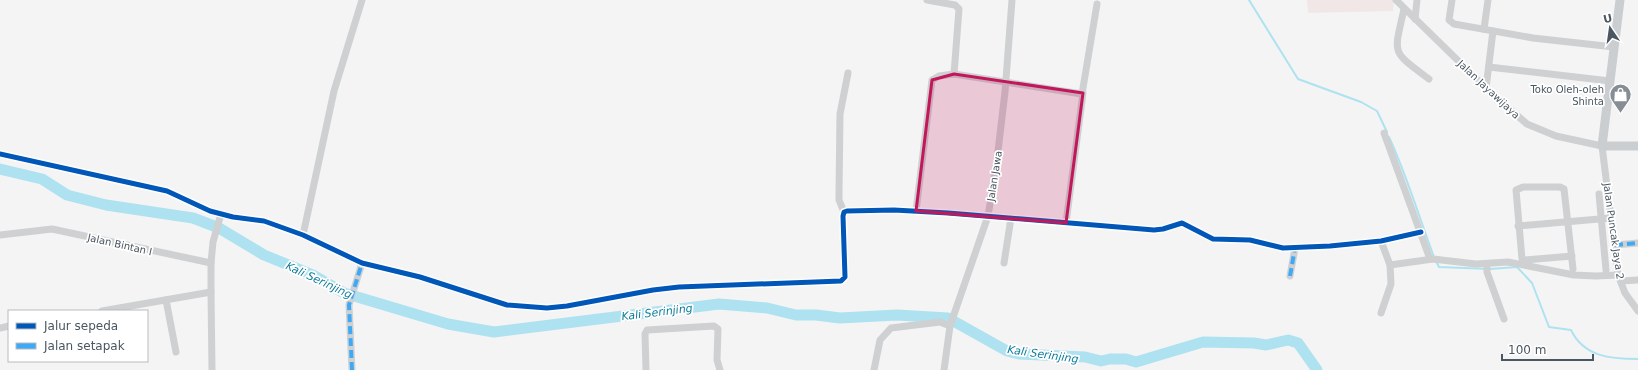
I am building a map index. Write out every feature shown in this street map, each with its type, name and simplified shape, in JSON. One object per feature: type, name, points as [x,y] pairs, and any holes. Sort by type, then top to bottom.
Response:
[{"type":"main road","points":[[1620,0],[1602,146],[1638,146]]},
{"type":"street","points":[[303,235],[334,91],[362,0]]},
{"type":"street","points":[[927,0],[955,5],[959,9],[954,74]]},
{"type":"street","name":"Jalan Jawa","points":[[944,370],[951,325],[988,216],[996,168],[1006,83],[1012,0]]},
{"type":"street","name":"Jalan Jayawijaya","points":[[1396,0],[1486,88],[1527,124],[1538,130],[1581,142],[1602,146]]},
{"type":"street","points":[[1415,19],[1417,0]]},
{"type":"street","points":[[1452,0],[1449,18],[1451,23],[1533,38],[1614,47]]},
{"type":"street","points":[[1484,29],[1488,0]]},
{"type":"street","points":[[1066,223],[1083,93],[1097,4]]},
{"type":"street","points":[[1404,8],[1397,50],[1402,59],[1428,79]]},
{"type":"street","points":[[1486,88],[1493,31]]},
{"type":"street","points":[[1489,67],[1610,81]]},
{"type":"street","points":[[0,154],[167,191],[220,214],[264,221],[303,235],[361,265],[420,278],[507,305],[547,308],[567,306],[679,286],[839,281],[845,277],[844,212],[839,193],[840,114],[848,73]]},
{"type":"street","points":[[916,211],[931,83],[933,78],[954,74],[1078,94],[1083,93]]},
{"type":"street","points":[[1384,133],[1421,232],[1434,259]]},
{"type":"street","name":"Jalan Puncak Jaya 2","points":[[1602,146],[1605,219],[1615,245],[1616,277],[1638,311]]},
{"type":"street","points":[[1572,256],[1522,259],[1515,192],[1517,189],[1563,188],[1565,191],[1569,222],[1572,256],[1573,269]]},
{"type":"street","points":[[1599,194],[1605,219],[1606,270]]},
{"type":"street","points":[[844,212],[864,210],[916,211],[1159,230],[1182,223],[1213,239],[1250,240],[1282,248],[1381,241],[1421,232]]},
{"type":"street","points":[[212,370],[211,263],[220,214]]},
{"type":"street","points":[[1004,263],[1011,218]]},
{"type":"street","points":[[1518,226],[1605,219]]},
{"type":"street","name":"Jalan Bintan I","points":[[0,235],[52,230],[211,263]]},
{"type":"street","points":[[1381,241],[1390,265],[1391,284],[1381,313]]},
{"type":"street","points":[[1615,245],[1638,243]]},
{"type":"street","points":[[1290,276],[1295,248]]},
{"type":"street","points":[[1390,265],[1434,259],[1487,268],[1514,262],[1574,275],[1616,277],[1638,280]]},
{"type":"street","points":[[352,370],[349,305],[361,265]]},
{"type":"street","points":[[1487,268],[1504,319]]},
{"type":"street","points":[[108,310],[211,292]]},
{"type":"street","points":[[166,300],[176,352]]},
{"type":"street","points":[[874,370],[880,340],[891,328],[940,322],[951,325]]},
{"type":"street","points":[[646,370],[645,334],[647,330],[714,326],[718,329],[717,360],[720,370]]},
{"type":"highlighted area","points":[[954,74],[1083,93],[1066,223],[916,211],[932,80]]},
{"type":"shaded area","points":[[1307,0],[1394,0],[1393,11],[1308,13]]},
{"type":"waterway","points":[[1249,0],[1298,79],[1361,102],[1377,111],[1387,132]]},
{"type":"waterway","points":[[1389,137],[1434,257]]},
{"type":"waterway","name":"Kali Serinjing","points":[[0,169],[42,179],[67,195],[106,205],[193,218],[219,228],[264,255],[313,275],[344,293],[448,324],[494,332],[719,304],[767,308],[796,315],[816,315],[840,318],[897,315],[948,318],[1007,351],[1019,354],[1085,357],[1101,361],[1110,359],[1126,359],[1136,362],[1203,342],[1254,343],[1266,345],[1288,340],[1298,343],[1317,370]]},
{"type":"waterway","points":[[1436,261],[1439,267],[1490,269],[1517,267],[1532,283],[1549,327],[1571,330],[1583,346],[1599,355],[1638,359]]},
{"type":"marked path","points":[[1615,245],[1638,243]]},
{"type":"marked path","points":[[1290,276],[1295,248]]},
{"type":"marked path","points":[[352,370],[349,305],[362,263]]},
{"type":"cycle path","points":[[0,154],[167,191],[210,211],[233,217],[264,221],[303,235],[362,263],[420,277],[507,305],[547,308],[679,287],[841,281],[845,277],[843,216],[844,212],[847,211],[894,210],[948,213],[1154,230],[1163,229],[1182,223],[1213,239],[1250,240],[1283,248],[1330,246],[1381,241],[1421,232]]},
{"type":"place","name":"Toko Oleh-oleh Shinta","points":[[1620,114]]}]
